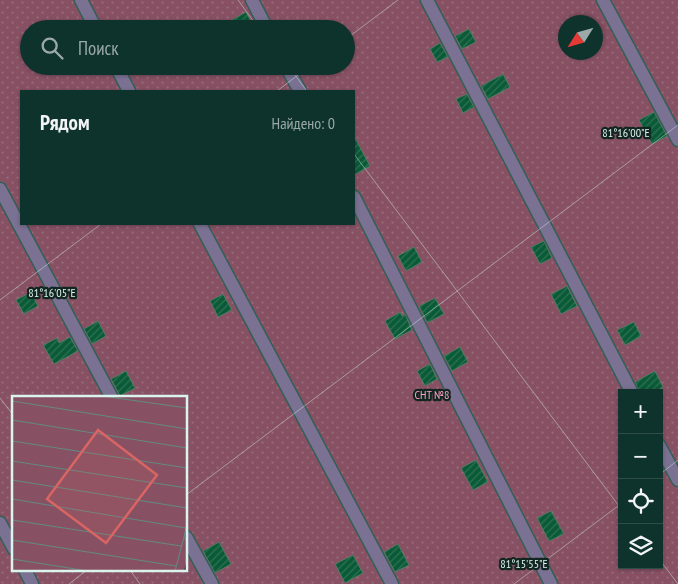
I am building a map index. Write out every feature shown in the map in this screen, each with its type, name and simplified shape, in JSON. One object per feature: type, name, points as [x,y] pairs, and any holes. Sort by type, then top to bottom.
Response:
[{"type":"street","points":[[81,0],[91,20]]},
{"type":"street","points":[[252,0],[262,20]]},
{"type":"street","points":[[426,0],[630,389]]},
{"type":"street","points":[[604,0],[678,140]]},
{"type":"street","points":[[121,75],[128,90]]},
{"type":"street","points":[[291,75],[299,90]]},
{"type":"street","points":[[0,189],[111,396]]},
{"type":"street","points":[[355,198],[551,584]]},
{"type":"street","points":[[201,225],[392,584]]},
{"type":"street","points":[[663,452],[678,480]]},
{"type":"street","points":[[0,523],[12,545]]},
{"type":"street","points":[[188,541],[212,584]]},
{"type":"street","points":[[26,572],[32,584]]},
{"type":"green space","name":"СНТ №8","points":[[0,0],[678,0],[678,584],[0,584]]},
{"type":"building","points":[[246,12],[250,20],[231,20]]},
{"type":"building","points":[[469,29],[476,42],[462,49],[455,36]]},
{"type":"building","points":[[440,43],[448,57],[437,62],[430,49]]},
{"type":"building","points":[[503,74],[510,87],[488,99],[481,86]]},
{"type":"building","points":[[467,94],[474,107],[463,113],[456,99]]},
{"type":"building","points":[[654,112],[667,136],[652,144],[639,120]]},
{"type":"building","points":[[355,138],[370,166],[355,174]]},
{"type":"building","points":[[544,241],[552,258],[540,264],[531,247]]},
{"type":"building","points":[[414,247],[422,262],[406,271],[398,256]]},
{"type":"building","points":[[567,286],[577,306],[561,314],[551,294]]},
{"type":"building","points":[[31,292],[38,306],[24,314],[16,300]]},
{"type":"building","points":[[223,294],[232,310],[218,317],[210,301]]},
{"type":"building","points":[[435,298],[444,314],[427,322],[419,306]]},
{"type":"building","points":[[400,312],[402,316],[405,314],[412,330],[395,339],[385,321]]},
{"type":"building","points":[[98,321],[106,336],[92,344],[84,329]]},
{"type":"building","points":[[634,322],[641,336],[625,345],[617,330]]},
{"type":"building","points":[[70,337],[78,351],[54,364],[43,345],[57,338],[59,343]]},
{"type":"building","points":[[460,347],[468,362],[452,371],[444,356]]},
{"type":"building","points":[[430,364],[437,379],[425,386],[417,371]]},
{"type":"building","points":[[126,371],[135,388],[120,396],[111,379]]},
{"type":"building","points":[[655,371],[663,387],[659,389],[638,389],[635,382]]},
{"type":"building","points":[[476,460],[488,482],[473,490],[461,468]]},
{"type":"building","points":[[551,511],[564,534],[549,541],[537,518]]},
{"type":"building","points":[[219,542],[231,564],[215,573],[203,551]]},
{"type":"building","points":[[398,544],[409,565],[395,572],[384,552]]},
{"type":"building","points":[[353,555],[363,573],[345,583],[335,564]]}]
